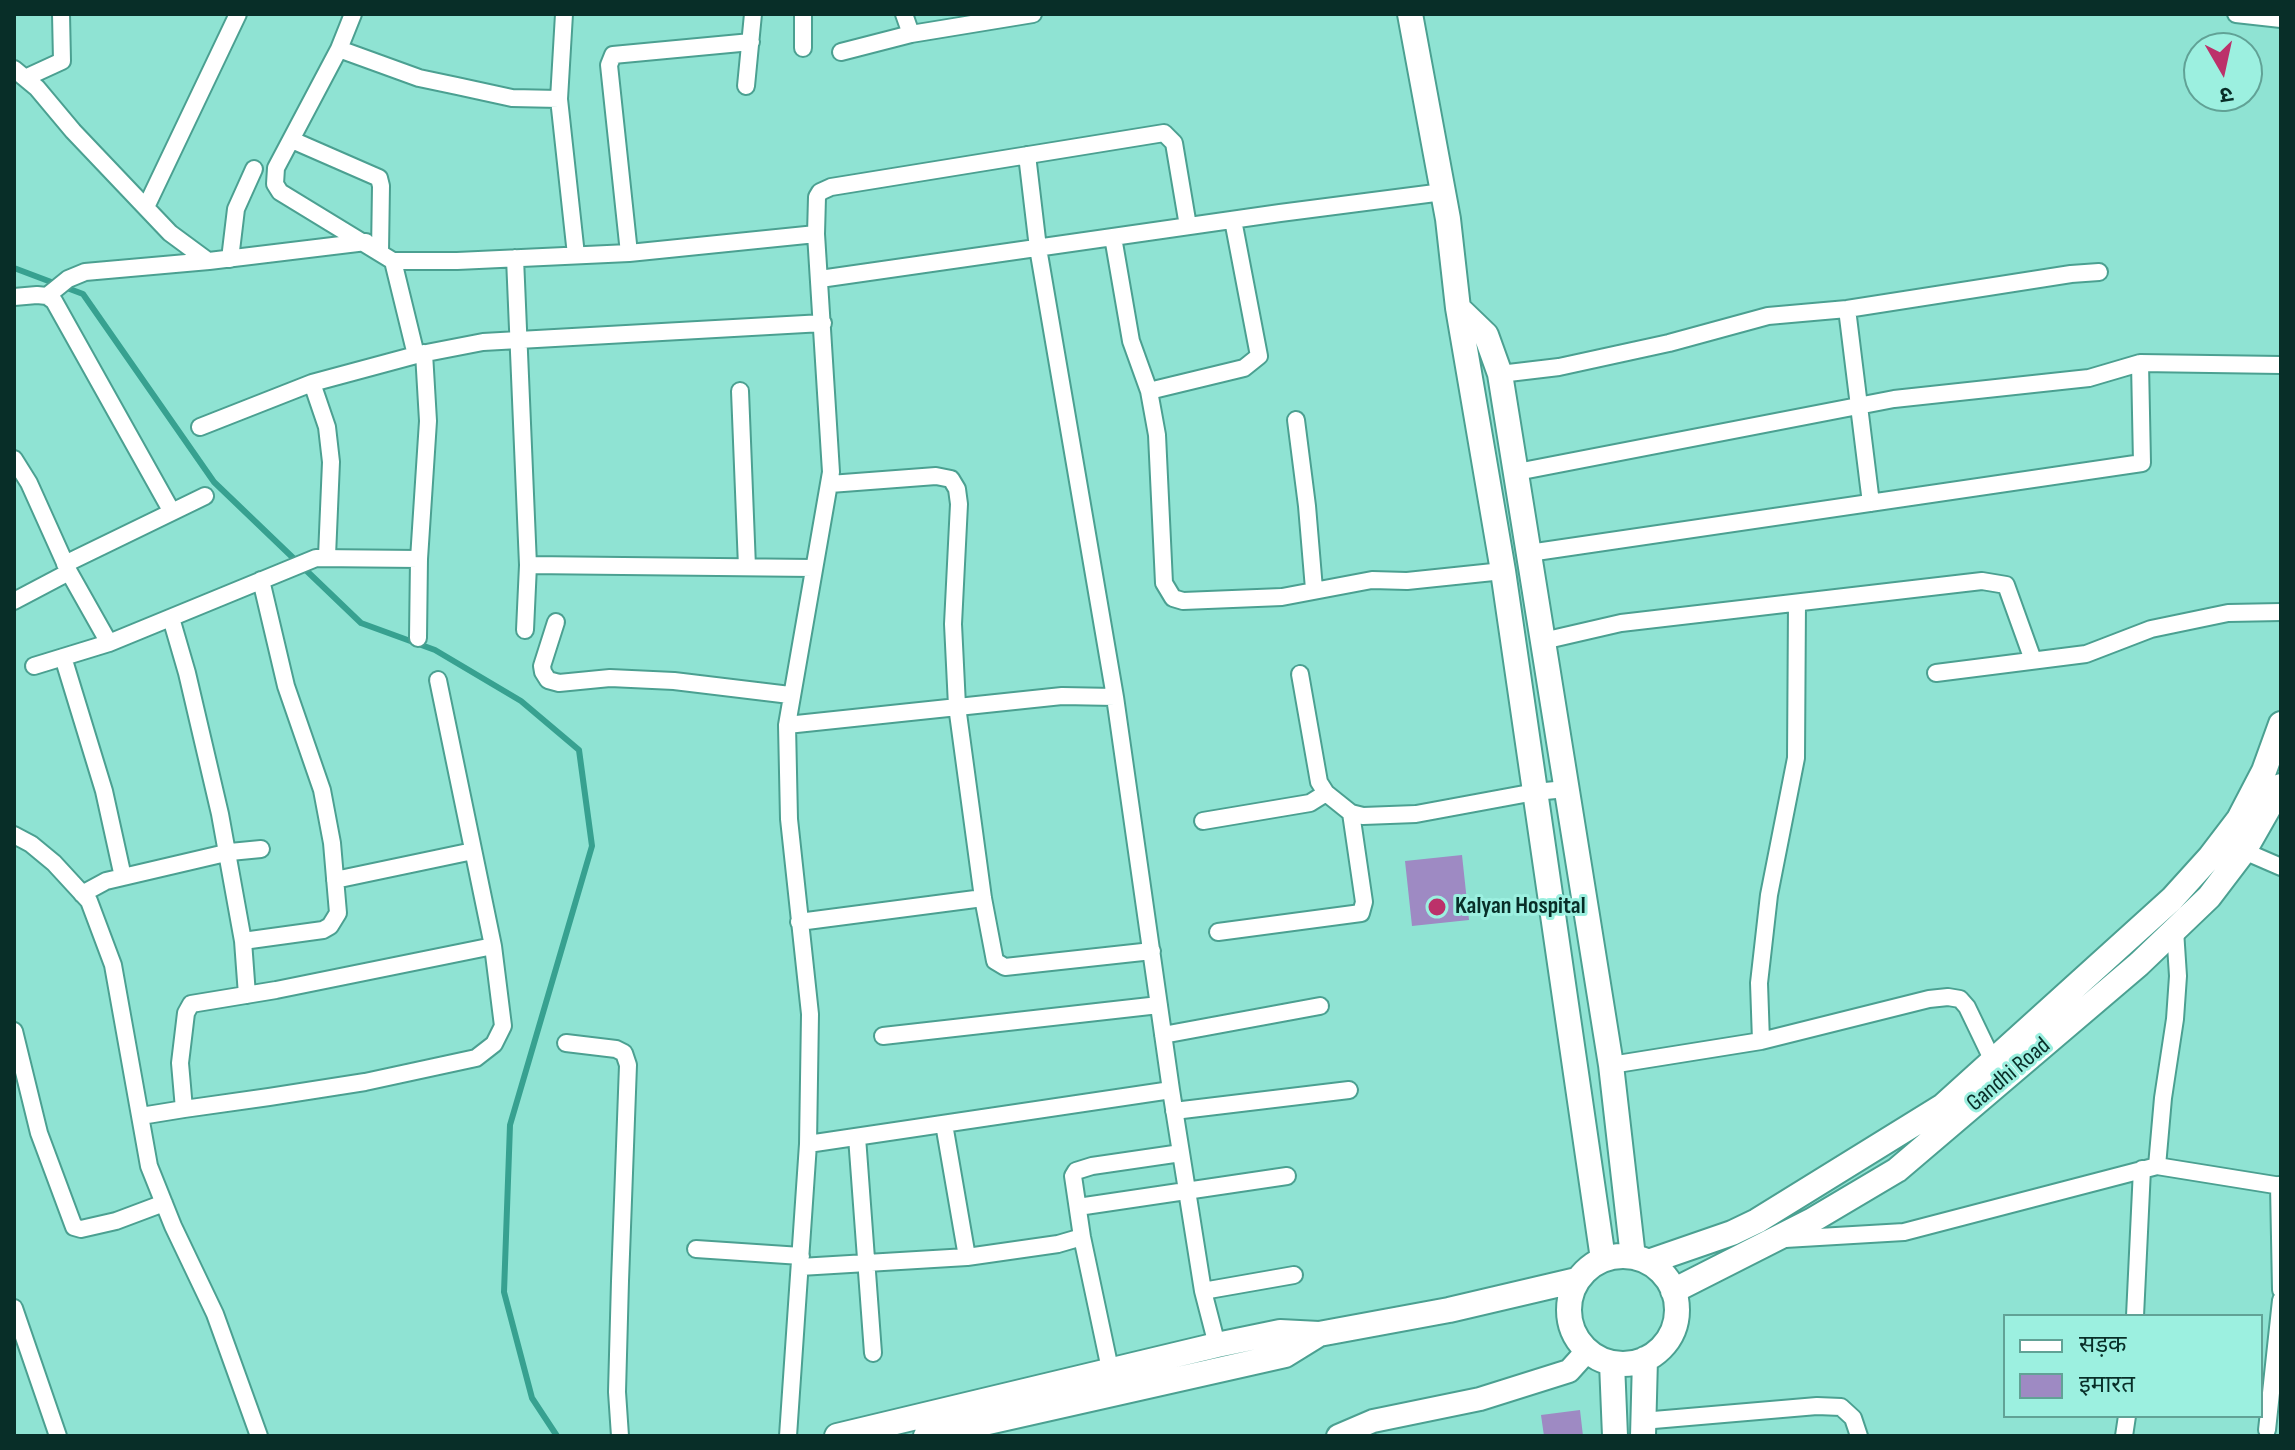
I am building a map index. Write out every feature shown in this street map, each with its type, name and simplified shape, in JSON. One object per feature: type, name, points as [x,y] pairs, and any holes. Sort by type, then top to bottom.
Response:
[{"type":"main road","points":[[1410,14],[1443,192],[1458,308],[1503,571],[1603,1259]]},
{"type":"main road","points":[[1458,308],[1486,335],[1500,374],[1641,1259],[1667,1279],[1677,1306],[1669,1337],[1659,1350],[1645,1359],[1612,1363],[1587,1351],[1577,1339],[1568,1310],[1570,1294],[1588,1268],[1603,1259],[1618,1256],[1641,1259],[1732,1233],[1757,1221],[1943,1106],[2172,899],[2210,857],[2239,819],[2264,771],[2281,724]]},
{"type":"main road","name":"Gandhi Road","points":[[1673,1291],[1811,1221],[1897,1170],[2139,964],[2209,897],[2244,851],[2281,786]]},
{"type":"main road","points":[[837,1436],[1217,1345],[1280,1332],[1319,1334],[1449,1310],[1577,1280]]},
{"type":"main road","points":[[926,1436],[1285,1355],[1319,1334]]},
{"type":"main road","points":[[1642,1428],[1645,1359]]},
{"type":"main road","points":[[1612,1363],[1615,1436]]},
{"type":"street","points":[[61,14],[62,61],[20,74],[170,233],[209,261]]},
{"type":"street","points":[[146,207],[238,14]]},
{"type":"street","points":[[353,14],[339,49],[274,176],[280,192],[380,252]]},
{"type":"street","points":[[564,14],[559,99],[576,255]]},
{"type":"street","points":[[746,86],[753,14]]},
{"type":"street","points":[[803,14],[803,48]]},
{"type":"street","points":[[904,14],[911,34]]},
{"type":"street","points":[[841,52],[911,34],[1033,14]]},
{"type":"street","points":[[2236,14],[2281,19]]},
{"type":"street","points":[[629,253],[609,65],[613,55],[751,42]]},
{"type":"street","points":[[339,49],[444,84],[512,98],[559,99]]},
{"type":"street","points":[[788,1436],[808,1144],[810,1014],[789,819],[787,725],[830,484],[816,234],[817,197],[825,189],[1164,133],[1174,143],[1188,226]]},
{"type":"street","points":[[292,140],[379,178],[380,252],[420,354],[428,421],[419,559],[418,638]]},
{"type":"street","points":[[1027,155],[1038,248],[1115,697],[1174,1111],[1203,1291],[1217,1345]]},
{"type":"street","points":[[230,259],[236,209],[254,169]]},
{"type":"street","points":[[820,279],[1443,192]]},
{"type":"street","points":[[1149,391],[1244,368],[1259,356],[1233,220]]},
{"type":"street","points":[[14,297],[47,296],[78,274],[230,259],[380,252],[515,258],[629,253],[816,234]]},
{"type":"street","points":[[1113,237],[1131,341],[1149,391],[1157,435],[1164,583],[1173,598],[1183,601],[1282,597],[1372,580],[1407,581],[1503,571]]},
{"type":"street","points":[[515,258],[528,565],[525,630]]},
{"type":"street","points":[[1500,374],[1572,364],[1669,343],[1768,316],[1847,309],[2099,272]]},
{"type":"street","points":[[47,296],[62,313],[172,512]]},
{"type":"street","points":[[1847,309],[1871,503]]},
{"type":"street","points":[[200,427],[312,383],[420,354],[483,342],[823,323]]},
{"type":"street","points":[[1529,553],[2142,463],[2140,363]]},
{"type":"street","points":[[1517,472],[1894,399],[2089,378],[2140,363],[2281,365]]},
{"type":"street","points":[[312,383],[327,427],[331,462],[322,557]]},
{"type":"street","points":[[740,391],[747,567]]},
{"type":"street","points":[[1296,420],[1314,589]]},
{"type":"street","points":[[14,459],[29,483],[67,568],[109,643]]},
{"type":"street","points":[[830,484],[936,476],[951,479],[957,489],[959,504],[953,624],[957,706],[992,954],[1000,966],[1152,951]]},
{"type":"street","points":[[14,601],[67,568],[205,496]]},
{"type":"street","points":[[34,666],[109,643],[298,564],[322,557],[419,559]]},
{"type":"street","points":[[528,565],[813,568]]},
{"type":"street","points":[[243,941],[323,930],[330,926],[338,913],[332,843],[322,790],[286,686],[261,580]]},
{"type":"street","points":[[1543,641],[1621,623],[1982,581],[2006,585],[2033,660]]},
{"type":"street","points":[[1761,1041],[1759,983],[1769,895],[1796,758],[1797,603]]},
{"type":"street","points":[[1936,673],[2086,654],[2151,629],[2228,613],[2281,612]]},
{"type":"street","points":[[171,618],[209,763],[243,941],[247,995]]},
{"type":"street","points":[[556,622],[542,666],[548,680],[559,683],[610,678],[674,681],[790,695]]},
{"type":"street","points":[[63,657],[104,791],[123,877]]},
{"type":"street","points":[[1300,674],[1319,782],[1326,793],[1351,813],[1363,816],[1416,814],[1566,789]]},
{"type":"street","points":[[141,1116],[365,1082],[476,1058],[494,1044],[503,1026],[493,946],[438,680]]},
{"type":"street","points":[[787,725],[1062,696],[1115,697]]},
{"type":"street","points":[[1203,821],[1310,803],[1326,793]]},
{"type":"street","points":[[1218,932],[1361,913],[1364,902],[1351,813]]},
{"type":"street","points":[[14,835],[54,863],[89,901],[113,965],[149,1166],[215,1314],[259,1436]]},
{"type":"street","points":[[82,894],[106,881],[261,849]]},
{"type":"street","points":[[335,880],[473,851]]},
{"type":"street","points":[[2244,851],[2281,867]]},
{"type":"street","points":[[799,922],[983,898]]},
{"type":"street","points":[[2135,1314],[2149,1167],[2175,1019],[2178,976],[2175,930]]},
{"type":"street","points":[[184,1109],[180,1063],[186,1013],[191,1004],[493,946]]},
{"type":"street","points":[[1611,1065],[1761,1041],[1929,999],[1948,997],[1960,999],[1967,1007],[1993,1061]]},
{"type":"street","points":[[883,1036],[1159,1005]]},
{"type":"street","points":[[1163,1035],[1320,1006]]},
{"type":"street","points":[[14,1031],[18,1071],[53,1178],[74,1227],[81,1229],[116,1221],[164,1203]]},
{"type":"street","points":[[566,1043],[616,1049],[624,1053],[628,1065],[619,1297],[617,1392],[620,1436]]},
{"type":"street","points":[[808,1144],[1171,1090]]},
{"type":"street","points":[[1174,1111],[1349,1090]]},
{"type":"street","points":[[944,1124],[967,1257]]},
{"type":"street","points":[[857,1137],[873,1353]]},
{"type":"street","points":[[1110,1369],[1082,1237],[1073,1176],[1076,1171],[1181,1153]]},
{"type":"street","points":[[1757,1221],[1774,1240],[1904,1232],[2149,1167],[2280,1186],[2281,1290]]},
{"type":"street","points":[[1078,1207],[1287,1176]]},
{"type":"street","points":[[696,1249],[800,1261],[868,1263],[967,1257],[1058,1244],[1082,1237]]},
{"type":"street","points":[[1203,1291],[1294,1275]]},
{"type":"street","points":[[2267,1430],[2281,1300]]},
{"type":"street","points":[[14,1308],[58,1436]]},
{"type":"street","points":[[1338,1436],[1373,1421],[1480,1399],[1569,1371],[1587,1351]]},
{"type":"street","points":[[1642,1428],[1817,1406],[1841,1407],[1853,1418],[1859,1436]]},
{"type":"building","points":[[1462,855],[1469,920],[1412,926],[1405,861]]},
{"type":"building","points":[[1580,1410],[1583,1436],[1544,1436],[1541,1415]]},
{"type":"waterway","points":[[14,268],[83,294],[214,482],[361,623],[435,650],[521,701],[579,750],[592,846],[510,1125],[504,1292],[532,1398],[557,1436]]},
{"type":"place","name":"Kalyan Hospital","points":[[1437,907]]}]
